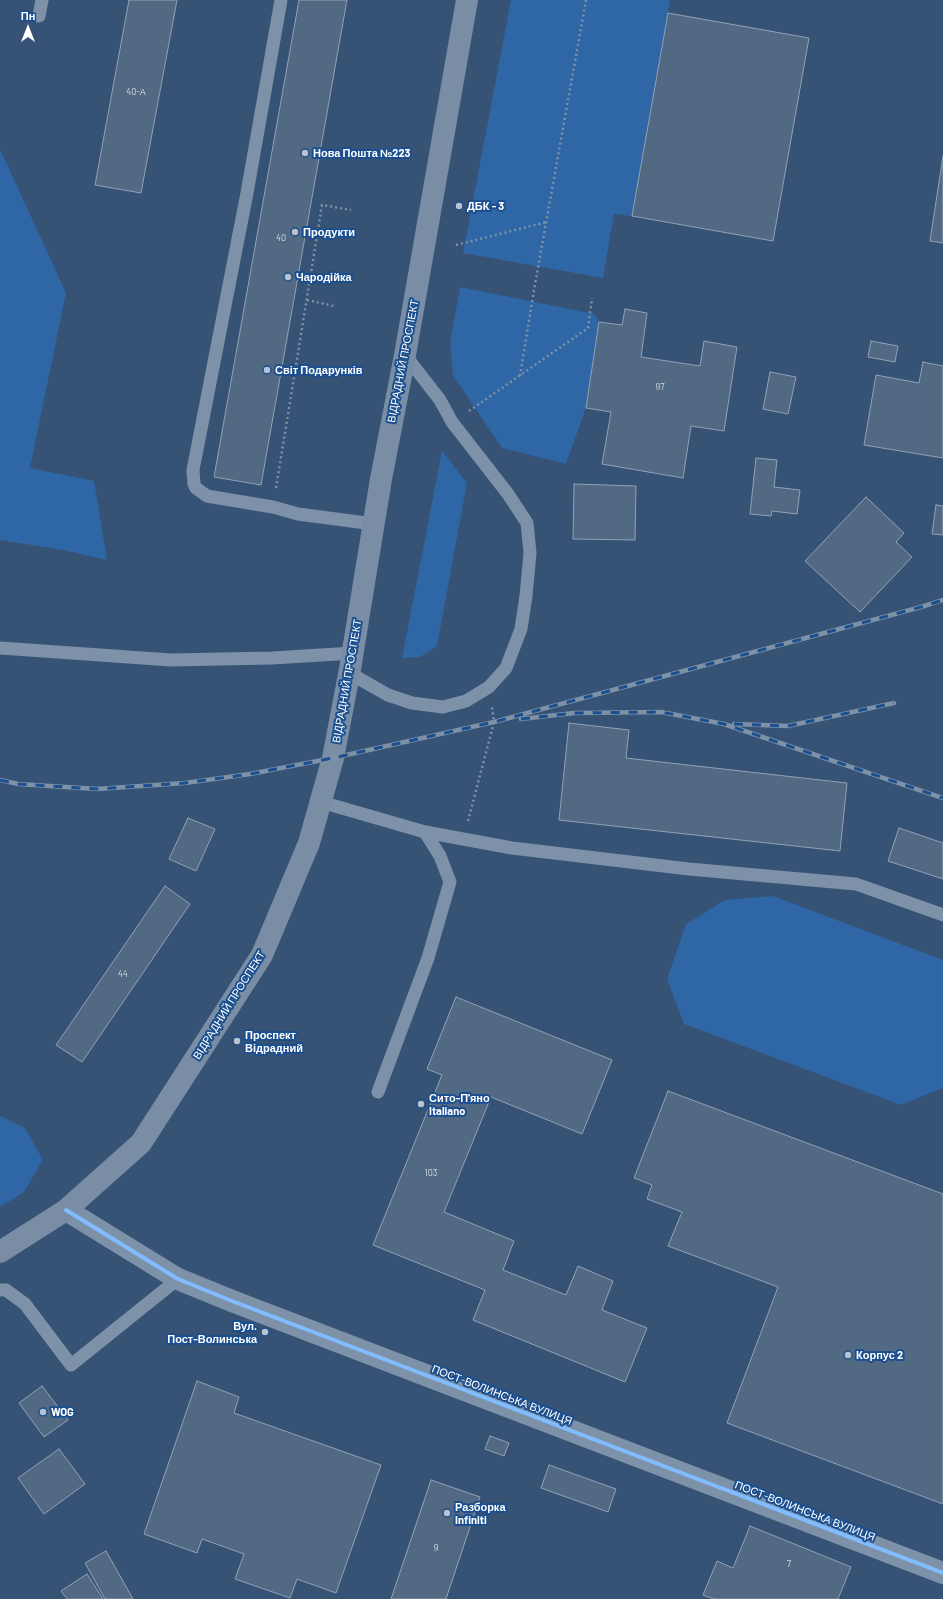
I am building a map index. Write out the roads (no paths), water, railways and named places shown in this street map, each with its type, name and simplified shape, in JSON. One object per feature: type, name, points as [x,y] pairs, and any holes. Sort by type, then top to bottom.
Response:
[{"type":"main road","name":"ВІДРАДНИЙ ПРОСПЕКТ","points":[[0,1252],[66,1210],[141,1143],[262,955],[309,843],[333,758],[351,661],[381,479],[405,355],[467,0]]},
{"type":"street","name":"ПОСТ-ВОЛИНСЬКА ВУЛИЦЯ","points":[[66,1210],[178,1279],[943,1574]]},
{"type":"lane","points":[[39,16],[42,0]]},
{"type":"lane","points":[[281,0],[247,194],[193,470],[194,484],[196,488],[207,496],[273,507],[298,514],[374,524]]},
{"type":"lane","points":[[0,648],[171,660],[272,658],[351,661],[358,678],[388,695],[412,703],[443,707],[466,701],[489,687],[506,668],[521,629],[530,552],[527,523],[508,494],[452,422],[440,400],[405,355]]},
{"type":"lane","points":[[321,802],[425,832],[512,848],[689,869],[856,884],[943,915]]},
{"type":"lane","points":[[378,1092],[428,958],[450,882],[440,856],[425,832]]},
{"type":"lane","points":[[0,1290],[6,1290],[25,1304],[71,1365],[178,1279]]},
{"type":"railway","points":[[0,780],[18,784],[97,789],[185,783],[250,774],[333,758],[494,722],[943,600]]},
{"type":"railway","points":[[734,724],[788,726],[894,703]]},
{"type":"railway","points":[[521,719],[574,713],[661,712],[724,724],[943,798]]},
{"type":"place","name":"Нова Пошта №223","points":[[305,153]]},
{"type":"place","name":"ДБК - 3","points":[[459,206]]},
{"type":"place","name":"Продукти","points":[[295,232]]},
{"type":"place","name":"Чародійка","points":[[288,277]]},
{"type":"place","name":"Світ Подарунків","points":[[267,370]]},
{"type":"place","name":"Проспект Відрадний","points":[[237,1041]]},
{"type":"place","name":"Сито-П'яно Italiano","points":[[421,1104]]},
{"type":"place","name":"Вул. Пост-Волинська","points":[[265,1332]]},
{"type":"place","name":"Корпус 2","points":[[848,1355]]},
{"type":"place","name":"WOG","points":[[43,1412]]},
{"type":"place","name":"Разборка Infiniti","points":[[447,1513]]}]
